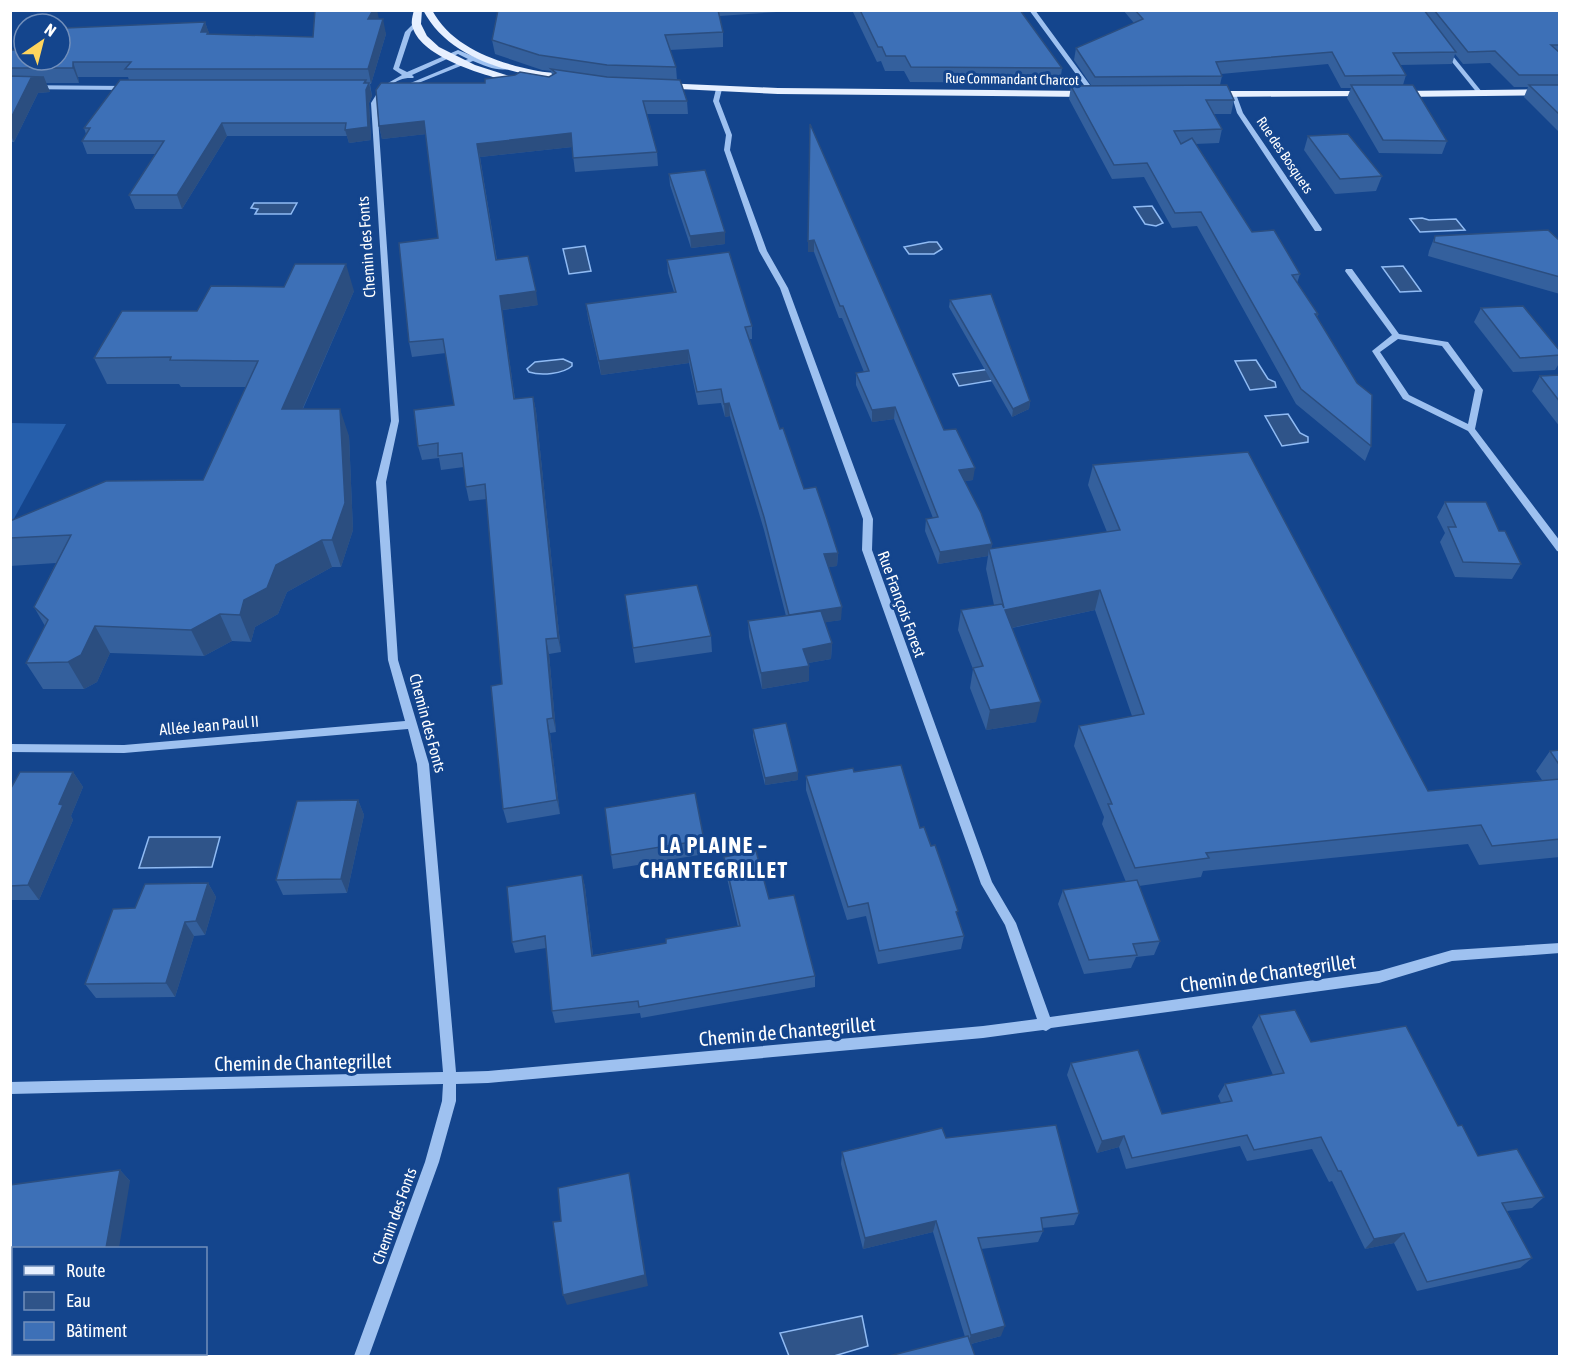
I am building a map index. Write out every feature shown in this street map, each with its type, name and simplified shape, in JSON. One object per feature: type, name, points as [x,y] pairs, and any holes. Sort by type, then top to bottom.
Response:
[{"type":"main road","points":[[418,10],[415,24],[421,36],[449,56],[472,59],[512,67],[574,83],[520,82],[472,59],[440,33],[432,23],[428,10]]},
{"type":"main road","name":"Rue Commandant Charcot","points":[[652,86],[1102,94]]},
{"type":"main road","points":[[1197,94],[1560,92]]},
{"type":"street","points":[[1032,10],[1087,85],[1090,94]]},
{"type":"street","points":[[415,24],[408,32],[396,69],[434,85]]},
{"type":"street","points":[[1442,46],[1480,93]]},
{"type":"street","points":[[379,88],[449,56]]},
{"type":"street","points":[[379,88],[400,88],[472,59]]},
{"type":"street","points":[[509,87],[520,82]]},
{"type":"street","points":[[10,87],[140,88]]},
{"type":"street","name":"Chemin des Fonts","points":[[362,1356],[432,1162],[448,1101],[450,1079],[423,764],[393,660],[381,482],[395,421],[374,103],[379,88]]},
{"type":"street","name":"Rue François Forest","points":[[719,88],[716,100],[729,135],[727,150],[731,162],[763,251],[783,288],[868,519],[867,550],[987,884],[1010,923],[1046,1025]]},
{"type":"street","name":"Rue des Bosquets","points":[[1233,94],[1240,113],[1318,229]]},
{"type":"street","points":[[1349,271],[1396,336],[1445,344],[1479,390],[1471,429]]},
{"type":"street","points":[[1396,336],[1376,351],[1406,397],[1471,429],[1560,549]]},
{"type":"street","name":"Allée Jean Paul II","points":[[10,748],[124,749],[411,725]]},
{"type":"street","name":"Chemin de Chantegrillet","points":[[10,1088],[450,1079],[678,1060],[1046,1025],[1400,973],[1437,959],[1478,953],[1560,948]]},
{"type":"shaded area","points":[[11,423],[66,424],[11,524]]},
{"type":"water","points":[[254,203],[297,203],[291,214],[255,214],[258,209],[251,208]]},
{"type":"water","points":[[1152,206],[1163,223],[1156,226],[1145,224],[1134,207]]},
{"type":"water","points":[[1410,219],[1456,219],[1465,230],[1420,232]]},
{"type":"water","points":[[937,242],[942,249],[934,254],[909,254],[904,247]]},
{"type":"water","points":[[585,246],[591,271],[569,274],[563,249]]},
{"type":"water","points":[[1403,266],[1421,291],[1400,292],[1382,267]]},
{"type":"water","points":[[563,359],[572,363],[572,366],[552,374],[529,372],[527,369],[535,362]]},
{"type":"water","points":[[1256,360],[1268,379],[1275,382],[1276,387],[1250,390],[1235,361]]},
{"type":"water","points":[[990,369],[995,380],[959,386],[953,374]]},
{"type":"water","points":[[1288,414],[1300,433],[1308,437],[1308,442],[1282,446],[1265,416]]},
{"type":"water","points":[[149,837],[220,837],[212,867],[139,868]]},
{"type":"water","points":[[862,1316],[868,1346],[834,1356],[789,1356],[780,1333]]},
{"type":"building","points":[[315,10],[373,10],[368,19],[383,19],[368,69],[125,69],[131,62],[73,62],[72,68],[72,28],[205,22],[201,32],[208,32],[207,34],[313,37]]},
{"type":"building","points":[[498,10],[718,10],[723,32],[665,35],[676,67],[607,65],[539,55],[492,40]]},
{"type":"building","points":[[860,10],[1020,10],[1062,68],[911,67],[905,56],[886,56],[882,47],[878,47]]},
{"type":"building","points":[[1135,10],[1424,10],[1456,52],[1393,53],[1406,75],[1345,76],[1332,52],[1216,62],[1222,76],[1095,77],[1076,48],[1143,19]]},
{"type":"building","points":[[1434,10],[1560,10],[1560,45],[1551,45],[1560,53],[1560,75],[1519,75],[1495,51],[1468,52]]},
{"type":"building","points":[[10,50],[12,50],[12,68],[10,68]]},
{"type":"building","points":[[551,69],[607,77],[680,80],[687,101],[643,101],[657,152],[573,158],[571,133],[477,144],[496,260],[528,256],[536,291],[500,296],[514,399],[533,397],[558,638],[546,639],[553,718],[547,719],[557,800],[503,809],[491,686],[502,684],[485,484],[466,487],[462,453],[438,456],[438,443],[418,446],[414,410],[454,405],[443,339],[409,342],[399,243],[438,238],[424,121],[379,126],[376,90],[381,83],[485,83],[485,79],[515,75],[520,72],[549,77],[556,73]]},
{"type":"building","points":[[10,76],[44,77],[31,78],[10,120]]},
{"type":"building","points":[[120,80],[366,80],[364,83],[369,83],[366,90],[368,127],[345,130],[346,123],[222,123],[177,195],[129,195],[164,141],[82,141],[90,128],[84,128]]},
{"type":"building","points":[[1227,85],[1234,100],[1206,100],[1222,129],[1174,131],[1181,144],[1192,138],[1252,232],[1274,230],[1300,274],[1292,275],[1318,314],[1315,314],[1357,383],[1372,395],[1371,446],[1301,389],[1201,212],[1175,213],[1147,163],[1114,165],[1071,86]]},
{"type":"building","points":[[1351,85],[1413,85],[1447,141],[1383,140]]},
{"type":"building","points":[[1529,85],[1560,85],[1560,115]]},
{"type":"building","points":[[810,124],[944,430],[956,429],[975,468],[959,470],[981,513],[992,544],[940,552],[926,519],[938,517],[895,407],[872,410],[856,373],[869,371],[814,240],[808,241]]},
{"type":"building","points":[[1348,134],[1382,176],[1340,179],[1308,136]]},
{"type":"building","points":[[705,170],[725,232],[690,236],[669,174]]},
{"type":"building","points":[[1548,230],[1560,241],[1560,277],[1434,242],[1435,236]]},
{"type":"building","points":[[729,252],[752,326],[745,327],[780,429],[783,428],[804,489],[816,487],[838,553],[824,554],[842,607],[789,615],[764,517],[729,403],[724,404],[721,389],[697,392],[688,350],[599,361],[586,304],[676,292],[667,260]]},
{"type":"building","points":[[295,264],[346,264],[282,409],[340,409],[345,503],[332,540],[322,540],[276,565],[267,588],[244,600],[240,615],[220,614],[191,630],[95,626],[81,655],[68,662],[26,663],[48,620],[34,607],[71,535],[10,538],[10,521],[106,481],[203,480],[258,361],[170,360],[171,357],[94,358],[122,311],[197,311],[211,286],[284,287]]},
{"type":"building","points":[[991,294],[1030,401],[1013,409],[950,300]]},
{"type":"building","points":[[1523,306],[1560,351],[1560,355],[1520,358],[1481,308]]},
{"type":"building","points":[[1560,375],[1560,402],[1540,376]]},
{"type":"building","points":[[1248,452],[1428,791],[1560,779],[1560,839],[1492,846],[1481,825],[1206,853],[1209,858],[1135,868],[1108,804],[1112,804],[1079,726],[1144,714],[1100,590],[1005,610],[1041,702],[990,710],[973,668],[983,666],[961,610],[1002,604],[1004,608],[989,549],[1120,530],[1093,465]]},
{"type":"building","points":[[1445,502],[1486,502],[1499,531],[1505,531],[1521,564],[1463,562],[1448,527],[1456,527]]},
{"type":"building","points":[[697,585],[711,636],[633,648],[625,595]]},
{"type":"building","points":[[821,611],[832,643],[803,649],[809,666],[761,673],[748,621]]},
{"type":"building","points":[[786,723],[798,772],[765,778],[753,729]]},
{"type":"building","points":[[1560,750],[1560,766],[1550,751]]},
{"type":"building","points":[[901,765],[920,828],[924,827],[931,846],[935,845],[958,911],[956,912],[964,936],[879,951],[868,903],[848,907],[806,776],[853,768],[854,772]]},
{"type":"building","points":[[20,772],[73,772],[59,804],[63,805],[28,885],[10,886],[10,790]]},
{"type":"building","points":[[695,793],[704,840],[611,855],[605,808]]},
{"type":"building","points":[[358,800],[341,879],[276,880],[297,801]]},
{"type":"building","points":[[756,851],[769,899],[794,895],[815,976],[639,1007],[638,1001],[552,1011],[545,936],[512,942],[507,887],[582,875],[592,956],[666,943],[666,939],[740,926],[724,857]]},
{"type":"building","points":[[1137,880],[1160,941],[1133,944],[1137,955],[1089,960],[1063,890]]},
{"type":"building","points":[[208,883],[196,921],[185,922],[166,983],[85,984],[113,909],[135,908],[145,884]]},
{"type":"building","points":[[1295,1010],[1311,1042],[1406,1026],[1458,1126],[1462,1125],[1478,1156],[1517,1149],[1544,1197],[1502,1203],[1532,1258],[1427,1282],[1404,1233],[1374,1239],[1341,1171],[1338,1171],[1321,1137],[1254,1150],[1247,1135],[1132,1158],[1124,1136],[1102,1141],[1071,1063],[1138,1050],[1162,1114],[1232,1101],[1225,1084],[1284,1073],[1259,1015]]},
{"type":"building","points":[[1056,1125],[1079,1213],[1041,1218],[1043,1231],[978,1238],[1005,1326],[971,1335],[936,1221],[865,1238],[842,1152],[942,1128],[946,1138]]},
{"type":"building","points":[[120,1170],[106,1247],[12,1247],[12,1276],[10,1276],[10,1185]]},
{"type":"building","points":[[629,1173],[645,1275],[563,1295],[553,1222],[561,1221],[558,1188]]},
{"type":"building","points":[[968,1336],[975,1356],[889,1356]]},
{"type":"district","name":"LA PLAINE – CHANTEGRILLET","points":[[714,858]]}]
